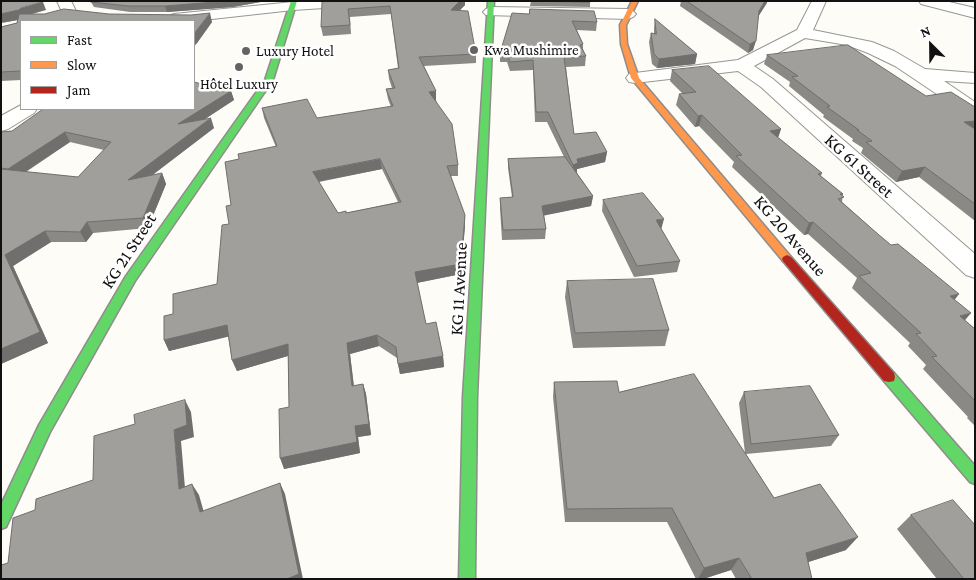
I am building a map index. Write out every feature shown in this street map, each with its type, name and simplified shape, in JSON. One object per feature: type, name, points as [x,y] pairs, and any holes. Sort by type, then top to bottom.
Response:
[{"type":"street","points":[[158,19],[213,16],[294,4],[371,1]]},
{"type":"street","points":[[635,78],[742,65],[803,33],[818,1]]},
{"type":"street","points":[[926,1],[975,13]]},
{"type":"street","name":"KG 21 Street","points":[[1,522],[44,429],[130,279],[269,80],[294,4]]},
{"type":"street","points":[[490,4],[631,7]]},
{"type":"street","name":"KG 11 Avenue","points":[[468,579],[470,397],[490,4]]},
{"type":"street","points":[[50,16],[68,5],[85,14]]},
{"type":"street","name":"KG 20 Avenue","points":[[631,7],[623,25],[624,44],[635,78],[759,226],[975,477]]},
{"type":"street","points":[[803,33],[874,48],[921,74],[975,111]]},
{"type":"street","name":"KG 61 Street","points":[[742,65],[767,83],[975,269]]},
{"type":"street","points":[[921,74],[975,78]]},
{"type":"street","points":[[1,126],[25,110]]},
{"type":"building","points":[[1,1],[41,1],[43,2],[1,14]]},
{"type":"building","points":[[92,1],[228,1],[165,6],[128,6]]},
{"type":"building","points":[[460,1],[451,10],[468,11],[476,54],[419,57],[436,91],[429,92],[452,124],[458,165],[447,166],[465,215],[461,264],[415,272],[426,324],[436,322],[443,356],[398,364],[396,347],[377,335],[347,343],[352,386],[363,384],[369,424],[355,426],[357,442],[280,458],[279,409],[289,407],[288,344],[232,360],[227,325],[164,340],[164,316],[173,314],[173,294],[217,284],[222,225],[229,224],[226,206],[231,205],[225,162],[239,159],[238,154],[277,146],[262,108],[307,99],[317,118],[393,106],[386,89],[395,88],[388,70],[399,68],[390,6],[348,9],[350,25],[321,27],[322,2]],"holes":[[[380,159],[401,202],[338,213],[313,172]]]},
{"type":"building","points":[[534,1],[590,1],[590,2]]},
{"type":"building","points":[[687,1],[765,1],[759,11],[756,41],[750,44]]},
{"type":"building","points":[[64,9],[109,14],[191,15],[210,13],[195,33],[195,20],[20,20],[20,71],[1,72],[1,27],[17,23],[19,14],[44,14]]},
{"type":"building","points":[[530,9],[594,11],[597,22],[572,21],[583,44],[580,45],[586,56],[564,57],[574,134],[596,132],[607,152],[577,159],[578,163],[573,165],[548,112],[536,112],[533,60],[510,62],[507,52],[500,53],[512,13],[529,14]]},
{"type":"building","points":[[655,19],[697,54],[659,59],[654,54],[651,33],[656,34]]},
{"type":"building","points":[[848,45],[926,96],[951,92],[975,107],[975,121],[964,122],[975,129],[975,204],[925,167],[902,171],[866,142],[872,141],[827,107],[830,106],[792,77],[798,76],[767,55]]},
{"type":"building","points":[[709,66],[781,129],[770,131],[822,173],[818,174],[843,194],[840,194],[844,197],[838,199],[891,245],[898,244],[959,294],[950,296],[971,313],[960,316],[975,329],[975,401],[932,357],[937,356],[916,334],[921,333],[859,276],[871,273],[813,222],[809,223],[736,156],[742,155],[702,115],[698,116],[679,94],[696,92],[672,70]]},
{"type":"building","points":[[195,82],[231,91],[178,124],[211,118],[128,180],[162,173],[143,218],[87,222],[80,232],[45,231],[5,255],[40,332],[1,349],[1,169],[78,177],[111,142],[65,132],[8,169],[1,168],[1,132],[12,131],[42,110],[195,110]]},
{"type":"building","points":[[565,157],[593,196],[542,206],[546,229],[503,230],[500,198],[513,197],[508,159]]},
{"type":"building","points":[[643,193],[664,219],[656,220],[680,261],[637,266],[603,200]]},
{"type":"building","points":[[653,279],[669,330],[575,333],[567,281]]},
{"type":"building","points":[[694,374],[774,498],[820,484],[858,537],[806,553],[812,579],[752,579],[739,558],[704,568],[672,508],[567,509],[554,382],[617,381],[619,392]]},
{"type":"building","points":[[810,386],[839,435],[751,444],[744,392]]},
{"type":"building","points":[[185,400],[187,425],[174,430],[179,489],[192,484],[200,512],[280,483],[299,574],[287,579],[1,579],[1,565],[8,563],[13,518],[35,510],[36,499],[93,480],[94,436],[135,424],[134,415]]},
{"type":"building","points":[[953,500],[975,525],[975,579],[964,579],[911,515]]},
{"type":"traffic: fast","points":[[1,522],[44,429],[130,279],[269,80],[294,1]]},
{"type":"traffic: fast","points":[[467,579],[470,397],[491,1]]},
{"type":"traffic: fast","points":[[889,377],[975,477]]},
{"type":"traffic: slow","points":[[635,1],[623,25],[624,44],[635,78],[787,259]]},
{"type":"traffic: jam","points":[[787,259],[889,377]]},
{"type":"place","name":"Kwa Mushimire","points":[[474,50]]},
{"type":"place","name":"Luxury Hotel","points":[[246,51]]},
{"type":"place","name":"Hôtel Luxury","points":[[239,67]]}]
